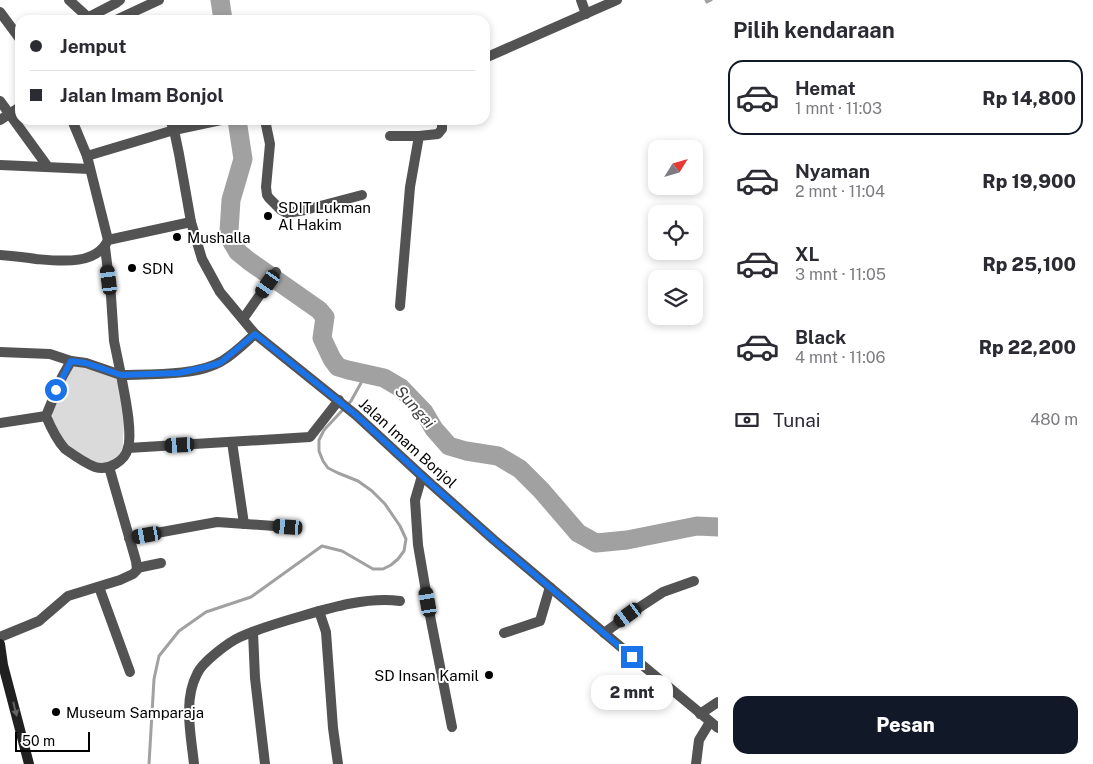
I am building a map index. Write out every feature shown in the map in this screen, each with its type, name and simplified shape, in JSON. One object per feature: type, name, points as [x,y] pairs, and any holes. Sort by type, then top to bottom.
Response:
[{"type":"main road","points":[[0,644],[2,665],[29,764]]},
{"type":"street","points":[[69,0],[86,15]]},
{"type":"street","points":[[97,15],[120,0]]},
{"type":"street","points":[[127,15],[159,0]]},
{"type":"street","points":[[581,0],[586,14]]},
{"type":"street","points":[[490,56],[617,0]]},
{"type":"street","points":[[0,12],[15,32]]},
{"type":"street","points":[[0,101],[5,117],[48,167]]},
{"type":"street","points":[[71,361],[62,377],[46,416],[54,435],[66,449],[96,467],[119,463],[128,448],[129,433],[128,417],[114,342],[107,244],[87,156],[74,125]]},
{"type":"street","points":[[87,156],[172,125]]},
{"type":"street","name":"Jalan Imam Bonjol","points":[[172,125],[191,222],[202,259],[216,287],[255,334],[345,405],[422,476],[714,725]]},
{"type":"street","points":[[266,125],[270,144],[267,194],[281,210],[288,213],[305,210],[362,195]]},
{"type":"street","points":[[390,136],[438,134],[442,129],[442,125]]},
{"type":"street","points":[[400,306],[410,187],[419,136]]},
{"type":"street","points":[[0,165],[90,169]]},
{"type":"street","points":[[0,255],[78,260],[92,256],[107,244],[191,222]]},
{"type":"street","points":[[243,319],[276,272]]},
{"type":"street","points":[[0,352],[50,354],[71,361],[86,363],[121,375],[179,373],[220,363],[255,334]]},
{"type":"street","points":[[128,448],[310,437],[345,405]]},
{"type":"street","points":[[0,423],[46,416]]},
{"type":"street","points":[[232,442],[244,524]]},
{"type":"street","points":[[0,637],[39,621],[68,596],[120,580],[137,570],[108,466]]},
{"type":"street","points":[[422,476],[416,500],[418,545],[452,727]]},
{"type":"street","points":[[129,538],[216,522],[288,527]]},
{"type":"street","points":[[137,568],[161,563]]},
{"type":"street","points":[[604,633],[640,606],[663,592],[694,581]]},
{"type":"street","points":[[99,587],[130,672]]},
{"type":"street","points":[[504,633],[540,621],[550,587]]},
{"type":"street","points":[[194,764],[189,718],[192,685],[198,672],[224,647],[253,632],[319,611],[385,599],[400,601]]},
{"type":"street","points":[[319,611],[327,640],[333,728],[338,764]]},
{"type":"street","points":[[253,632],[255,678],[266,764]]},
{"type":"street","points":[[700,714],[718,702]]},
{"type":"street","points":[[696,764],[699,740],[714,725]]},
{"type":"shaded area","points":[[72,365],[101,372],[119,379],[125,414],[123,453],[117,460],[107,463],[95,463],[71,449],[63,441],[52,419],[53,410]]},
{"type":"waterway","name":"Sungai","points":[[220,0],[222,15]]},
{"type":"waterway","points":[[706,0],[707,2],[711,0]]},
{"type":"waterway","name":"Sungai","points":[[238,125],[243,159],[231,200],[229,231],[232,242],[238,252],[249,261],[319,310],[325,317],[322,338],[338,367],[384,378],[401,388],[424,412],[434,429],[449,446],[498,456],[520,469],[578,533],[596,543],[627,540],[697,526],[718,527]]},
{"type":"waterway","points":[[149,764],[154,679],[159,656],[179,631],[206,612],[251,597],[322,546],[342,551],[373,569],[383,569],[391,565],[404,551],[406,539],[400,526],[385,504],[358,481],[328,468],[319,451],[319,440],[324,430],[351,401],[366,374]]},
{"type":"place","name":"SDIT Lukman Al Hakim","points":[[268,216]]},
{"type":"place","name":"Mushalla","points":[[177,237]]},
{"type":"place","name":"SDN","points":[[132,268]]},
{"type":"place","name":"SD Insan Kamil","points":[[489,675]]},
{"type":"place","name":"Museum Samparaja","points":[[56,712]]},
{"type":"route","points":[[56,390],[71,361],[86,363],[121,375],[179,373],[220,363],[255,334],[339,400],[494,540],[632,657]]}]
